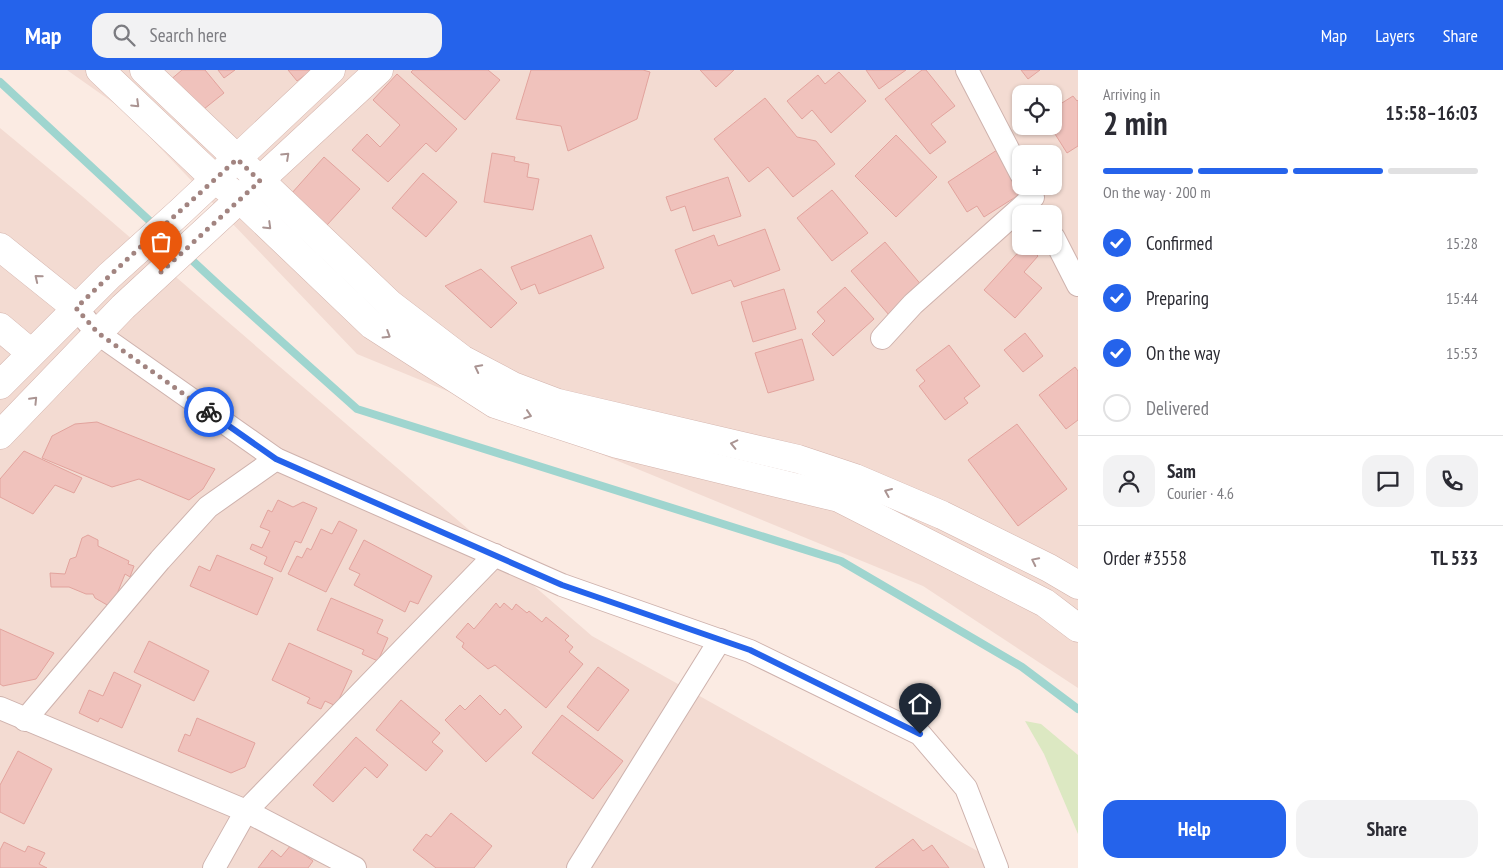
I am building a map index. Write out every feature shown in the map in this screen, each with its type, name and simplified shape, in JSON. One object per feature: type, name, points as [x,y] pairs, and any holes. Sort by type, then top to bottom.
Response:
[{"type":"street","points":[[100,70],[215,179],[240,199],[372,325],[495,404],[618,444],[839,498],[1045,603],[1078,628]]},
{"type":"street","points":[[144,70],[390,304],[462,359],[514,386],[558,403],[798,459],[855,478],[942,516],[1049,568],[1078,585]]},
{"type":"street","points":[[0,385],[109,276],[331,70]]},
{"type":"street","points":[[0,435],[123,307],[380,70]]},
{"type":"street","points":[[967,70],[1012,157]]},
{"type":"street","points":[[882,338],[912,304],[1034,199]]},
{"type":"street","points":[[0,248],[76,308],[98,333],[276,459],[562,585],[750,650],[920,734],[966,788],[997,868]]},
{"type":"street","points":[[1062,254],[1078,285]]},
{"type":"street","points":[[0,327],[32,353]]},
{"type":"street","points":[[25,720],[160,560],[208,507],[276,459]]},
{"type":"street","points":[[214,868],[246,811],[495,555]]},
{"type":"street","points":[[578,868],[720,640]]},
{"type":"street","points":[[0,708],[246,811],[355,868]]},
{"type":"shaded area","points":[[67,70],[1078,70],[1078,688],[923,586],[357,354],[125,111]]},
{"type":"shaded area","points":[[0,128],[82,196],[592,636],[1008,868],[0,868]]},
{"type":"green space","points":[[1025,721],[1041,724],[1078,755],[1078,834],[1044,754]]},
{"type":"building","points":[[182,70],[205,70],[224,93],[204,109],[169,81]]},
{"type":"building","points":[[218,70],[235,70],[224,78]]},
{"type":"building","points":[[288,70],[312,70],[297,81]]},
{"type":"building","points":[[413,70],[488,70],[500,80],[465,120],[411,72]]},
{"type":"building","points":[[531,70],[643,70],[650,72],[637,119],[568,151],[561,126],[516,119]]},
{"type":"building","points":[[700,70],[734,70],[716,87]]},
{"type":"building","points":[[866,70],[906,70],[879,89]]},
{"type":"building","points":[[922,70],[926,70],[955,106],[931,124],[946,142],[930,154],[885,99]]},
{"type":"building","points":[[1021,70],[1040,70],[1028,79]]},
{"type":"building","points":[[839,72],[866,101],[831,133],[812,110],[802,119],[787,101],[818,75],[825,84]]},
{"type":"building","points":[[397,74],[457,129],[436,152],[426,143],[388,182],[352,150],[367,134],[380,147],[400,125],[373,100]]},
{"type":"building","points":[[1073,96],[1078,100],[1078,146],[1067,153],[1056,135],[1062,135],[1062,103]]},
{"type":"building","points":[[765,98],[797,137],[816,141],[835,164],[793,197],[768,167],[749,182],[714,139]]},
{"type":"building","points":[[896,135],[937,177],[896,217],[855,176]]},
{"type":"building","points":[[997,150],[1012,172],[1012,195],[1019,195],[984,217],[977,206],[967,212],[948,182]]},
{"type":"building","points":[[492,153],[515,157],[514,161],[529,164],[527,177],[539,179],[533,210],[484,202]]},
{"type":"building","points":[[324,157],[360,189],[327,225],[291,194]]},
{"type":"building","points":[[423,173],[457,202],[426,237],[392,208]]},
{"type":"building","points":[[728,177],[741,216],[693,231],[685,206],[671,211],[666,197]]},
{"type":"building","points":[[832,190],[868,233],[832,261],[797,218]]},
{"type":"building","points":[[765,229],[780,270],[734,287],[731,280],[692,294],[675,250],[714,235],[718,246]]},
{"type":"building","points":[[591,235],[604,268],[539,294],[535,284],[521,290],[511,267]]},
{"type":"building","points":[[885,242],[923,287],[889,315],[851,271]]},
{"type":"building","points":[[1016,255],[1038,256],[1024,272],[1042,288],[1015,318],[984,290]]},
{"type":"building","points":[[481,269],[517,303],[491,328],[445,286]]},
{"type":"building","points":[[845,287],[874,319],[833,356],[812,334],[825,321],[817,312]]},
{"type":"building","points":[[784,289],[796,329],[753,342],[741,302]]},
{"type":"building","points":[[1025,333],[1043,356],[1023,372],[1004,350]]},
{"type":"building","points":[[802,339],[814,380],[768,393],[755,353]]},
{"type":"building","points":[[949,345],[980,386],[964,398],[968,403],[945,420],[919,386],[925,381],[916,370]]},
{"type":"building","points":[[1075,367],[1078,371],[1078,420],[1066,429],[1039,395]]},
{"type":"building","points":[[97,422],[215,469],[203,489],[189,500],[139,479],[112,487],[42,458],[52,436],[75,424]]},
{"type":"building","points":[[1017,424],[1067,489],[1018,526],[968,460]]},
{"type":"building","points":[[24,451],[82,478],[74,493],[55,485],[33,514],[0,497],[0,479]]},
{"type":"building","points":[[278,500],[293,507],[303,502],[317,508],[301,543],[295,541],[281,572],[264,564],[267,557],[250,549],[252,544],[262,548],[270,531],[260,527],[268,510],[272,512]]},
{"type":"building","points":[[339,521],[357,530],[326,592],[288,574],[297,556],[302,558],[307,548],[311,550],[321,529],[332,534]]},
{"type":"building","points":[[88,535],[98,540],[98,546],[129,561],[128,564],[134,566],[130,577],[125,574],[115,599],[109,606],[95,598],[93,594],[86,594],[69,587],[51,587],[50,573],[65,574],[70,559],[76,557],[82,538]]},
{"type":"building","points":[[364,540],[432,576],[418,604],[410,601],[405,612],[354,585],[360,574],[349,569]]},
{"type":"building","points":[[217,555],[273,578],[257,615],[190,586],[199,566],[210,571]]},
{"type":"building","points":[[331,598],[383,620],[377,633],[388,638],[378,661],[362,654],[364,650],[317,630]]},
{"type":"building","points":[[496,603],[500,608],[504,603],[512,610],[516,604],[527,613],[529,611],[542,622],[546,617],[569,636],[565,640],[573,647],[569,652],[583,664],[546,708],[495,665],[488,669],[462,647],[464,643],[456,637],[468,623],[474,629]]},
{"type":"building","points":[[0,629],[54,653],[36,679],[3,686],[0,684]]},
{"type":"building","points":[[149,641],[209,671],[194,701],[134,672]]},
{"type":"building","points":[[289,643],[352,671],[336,706],[325,701],[321,709],[307,703],[310,698],[272,680]]},
{"type":"building","points":[[598,667],[629,690],[598,731],[567,707]]},
{"type":"building","points":[[114,672],[141,685],[122,728],[100,718],[98,722],[79,713],[89,690],[103,696]]},
{"type":"building","points":[[480,695],[500,715],[505,709],[522,727],[486,762],[445,720],[460,705],[465,710]]},
{"type":"building","points":[[401,700],[440,733],[432,742],[443,751],[426,771],[376,730]]},
{"type":"building","points":[[562,715],[623,761],[593,799],[532,753]]},
{"type":"building","points":[[197,718],[255,743],[245,767],[231,773],[178,751],[185,734],[190,736]]},
{"type":"building","points":[[356,737],[388,765],[377,778],[365,767],[333,802],[313,785]]},
{"type":"building","points":[[18,751],[52,769],[24,824],[0,812],[0,785]]},
{"type":"building","points":[[451,813],[492,846],[474,868],[436,868],[413,850],[426,834],[431,837]]},
{"type":"building","points":[[913,839],[923,851],[932,845],[949,868],[875,868]]},
{"type":"building","points":[[4,842],[25,852],[28,846],[45,853],[39,864],[47,868],[0,868],[0,850]]},
{"type":"building","points":[[291,845],[313,861],[308,868],[258,868],[272,850],[281,857]]},
{"type":"waterway","points":[[0,82],[223,289],[357,409],[841,561],[1022,667],[1078,709]]},
{"type":"way so far","points":[[161,272],[260,181],[237,159],[76,308],[98,333],[209,412]]},
{"type":"route","points":[[209,412],[276,459],[562,585],[750,650],[920,734]]}]
